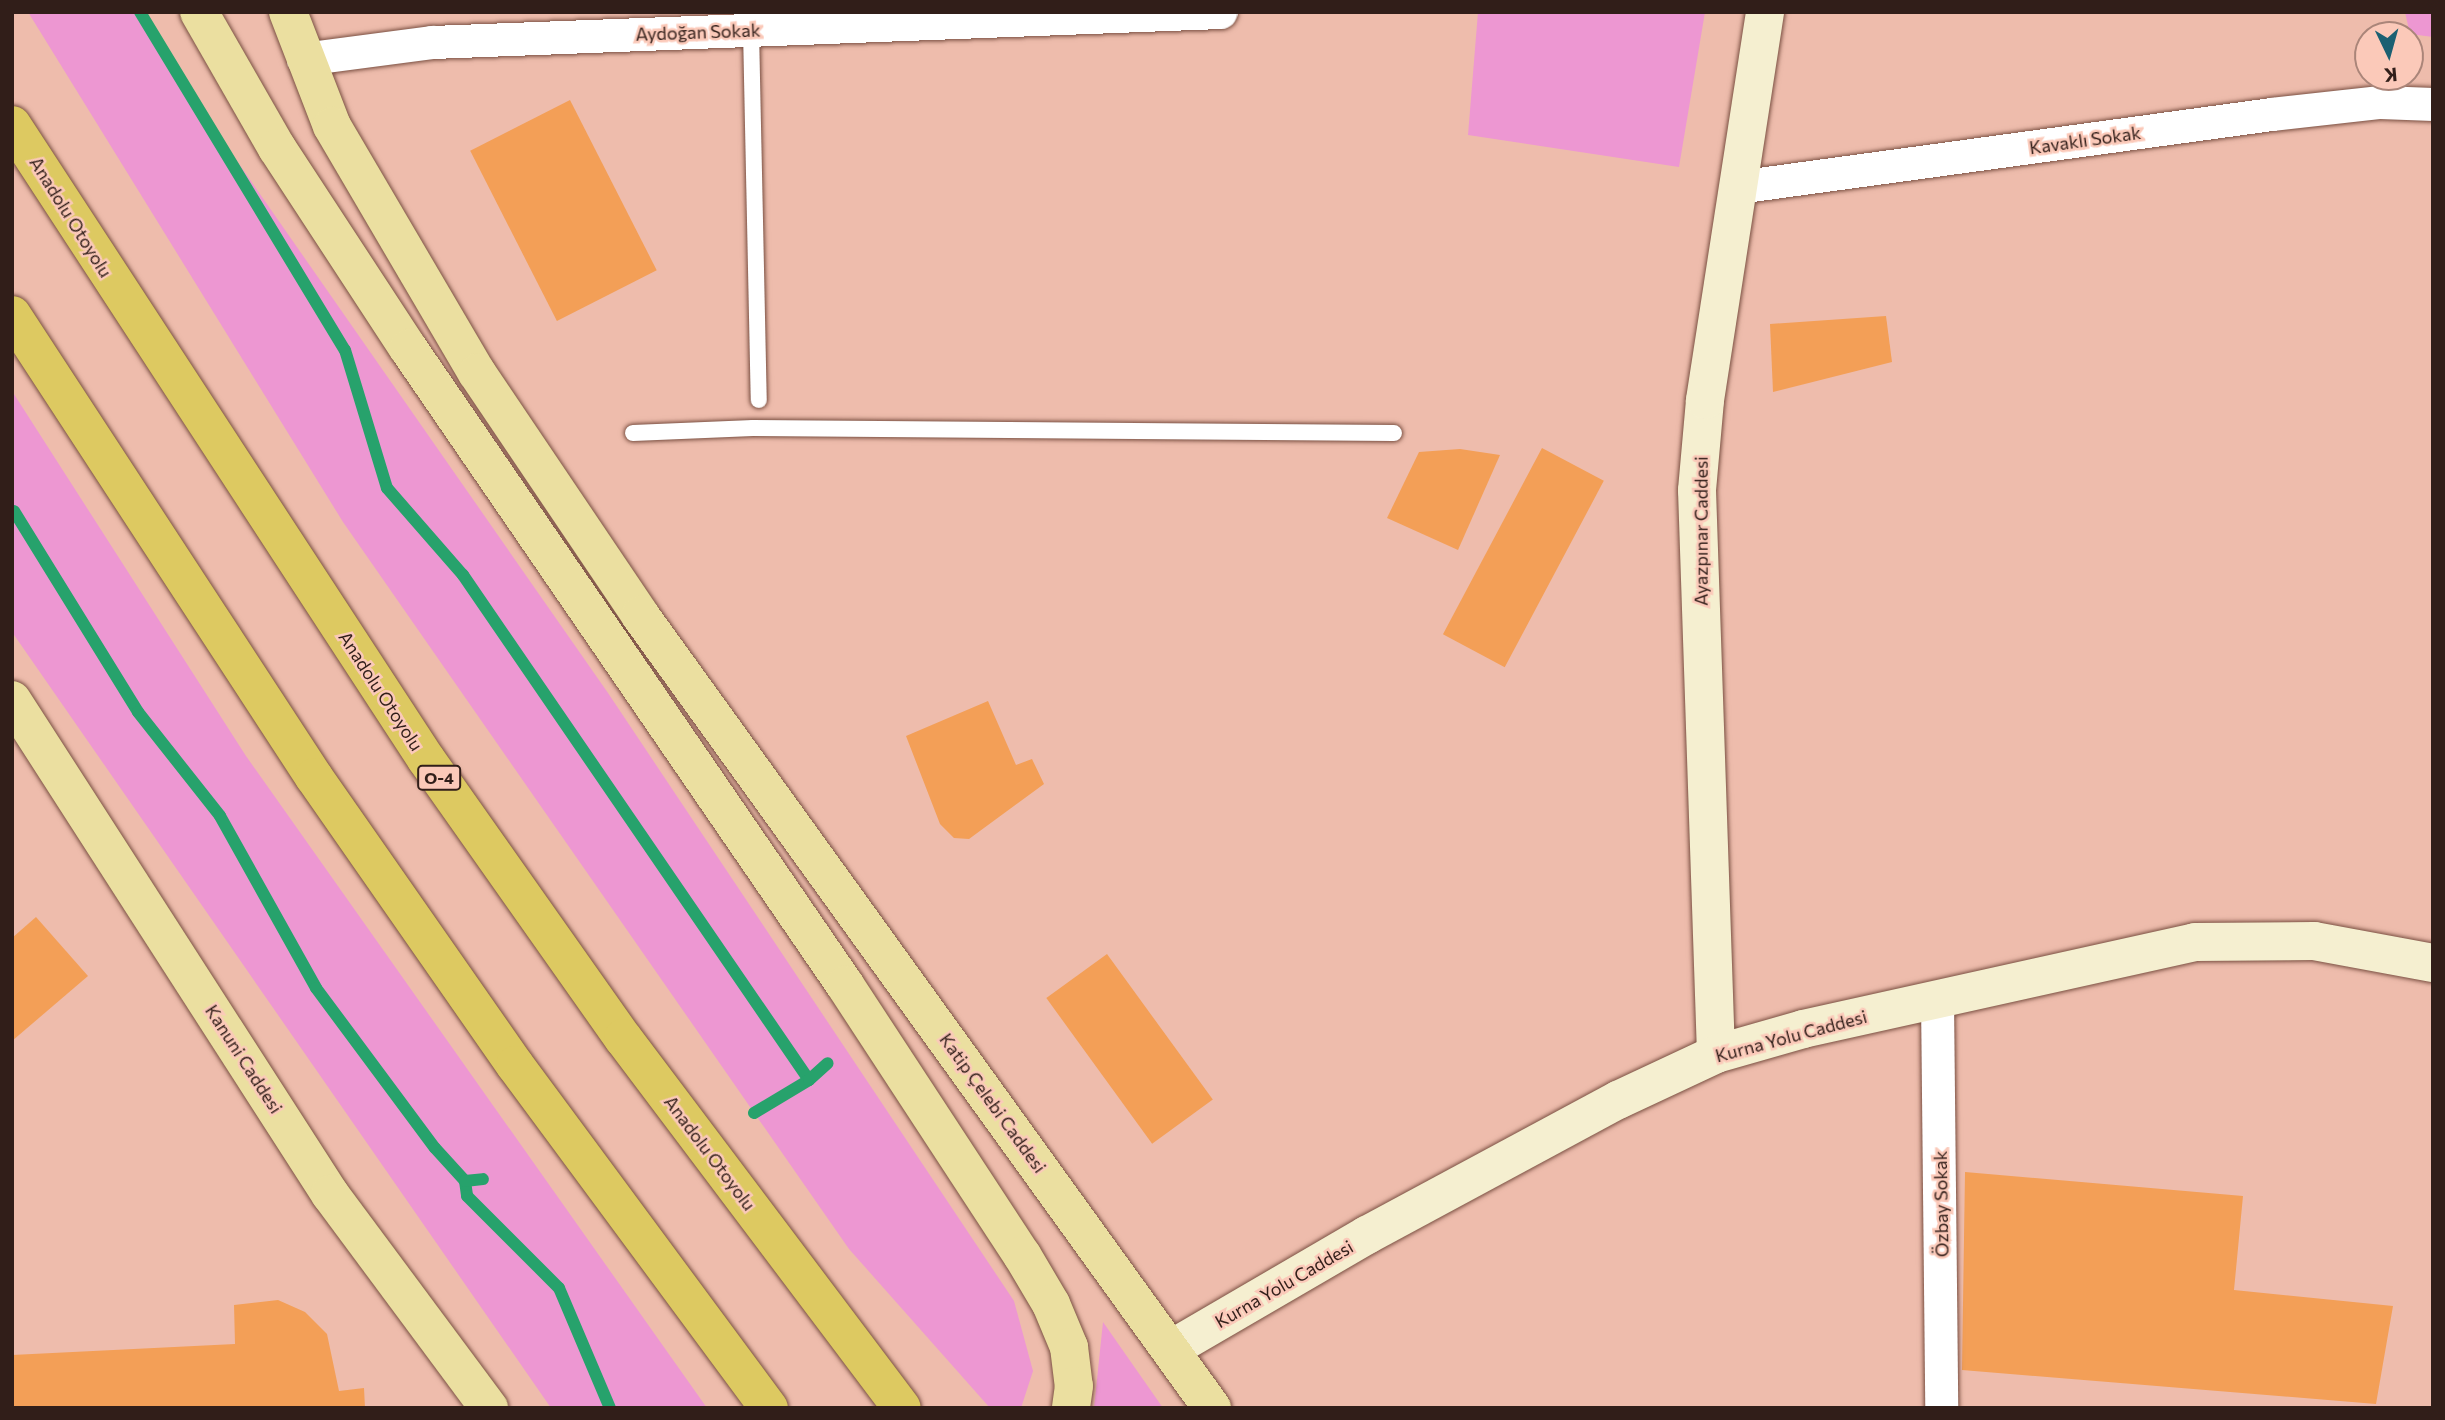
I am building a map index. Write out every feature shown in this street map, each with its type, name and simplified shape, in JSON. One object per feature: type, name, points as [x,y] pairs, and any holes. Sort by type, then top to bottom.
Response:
[{"type":"highway","name":"Anadolu Otoyolu","points":[[12,125],[425,759],[623,1038],[902,1408]]},
{"type":"highway","points":[[12,315],[314,778],[515,1065],[769,1408]]},
{"type":"main road","points":[[199,12],[277,148],[515,505],[845,985],[1022,1255],[1051,1304],[1069,1347],[1074,1386],[1071,1408]]},
{"type":"main road","points":[[288,12],[303,59],[332,126],[380,214],[477,373],[640,615],[771,801]]},
{"type":"main road","points":[[515,505],[771,801]]},
{"type":"main road","name":"Kanuni Caddesi","points":[[12,700],[331,1194],[489,1408]]},
{"type":"main road","name":"Katip Çelebi Caddesi","points":[[771,801],[1212,1408]]},
{"type":"street","name":"Aydoğan Sokak","points":[[303,59],[432,42],[1220,12]]},
{"type":"street","name":"Ayazpınar Caddesi","points":[[1716,1054],[1697,490],[1705,400],[1765,12]]},
{"type":"street","name":"Kavaklı Sokak","points":[[1737,187],[2271,114],[2380,102],[2433,104]]},
{"type":"street","name":"Kurna Yolu Caddesi","points":[[1171,1349],[1379,1229],[1618,1100],[1716,1054],[1937,999],[2195,942],[2314,941],[2433,963]]},
{"type":"street","name":"Özbay Sokak","points":[[1937,999],[1941,1408]]},
{"type":"lane","points":[[751,30],[760,400]]},
{"type":"lane","points":[[633,433],[753,428],[1394,433]]},
{"type":"shaded area","points":[[28,12],[133,12],[608,693],[1014,1301],[1033,1371],[1021,1408],[990,1408],[849,1249],[343,522]]},
{"type":"shaded area","points":[[1478,12],[1705,12],[1679,167],[1468,135]]},
{"type":"shaded area","points":[[2405,12],[2433,12],[2433,37],[2424,36],[2424,21],[2407,21]]},
{"type":"shaded area","points":[[12,391],[246,756],[707,1408],[551,1408],[12,632]]},
{"type":"shaded area","points":[[1103,1322],[1163,1408],[1094,1408]]},
{"type":"building","points":[[570,100],[657,270],[557,321],[470,151]]},
{"type":"building","points":[[1886,316],[1892,362],[1773,392],[1770,324]]},
{"type":"building","points":[[1542,448],[1604,481],[1505,667],[1443,634]]},
{"type":"building","points":[[1460,449],[1500,455],[1458,550],[1387,518],[1419,452]]},
{"type":"building","points":[[988,701],[1016,765],[1032,759],[1044,784],[969,839],[954,838],[940,824],[906,736]]},
{"type":"building","points":[[36,917],[88,976],[12,1041],[12,938]]},
{"type":"building","points":[[1107,954],[1213,1100],[1152,1144],[1046,998]]},
{"type":"building","points":[[1965,1172],[2243,1196],[2234,1290],[2393,1306],[2376,1404],[1962,1370]]},
{"type":"building","points":[[278,1300],[305,1312],[327,1334],[339,1391],[364,1388],[365,1408],[12,1408],[12,1355],[235,1344],[234,1305]]},
{"type":"waterway","points":[[140,12],[345,350],[387,488],[463,575],[809,1080]]},
{"type":"waterway","points":[[14,511],[138,712],[220,816],[316,988],[435,1148],[465,1181],[467,1196],[559,1288],[610,1408]]},
{"type":"waterway","points":[[754,1113],[809,1080],[828,1063]]},
{"type":"waterway","points":[[465,1181],[483,1179]]}]
